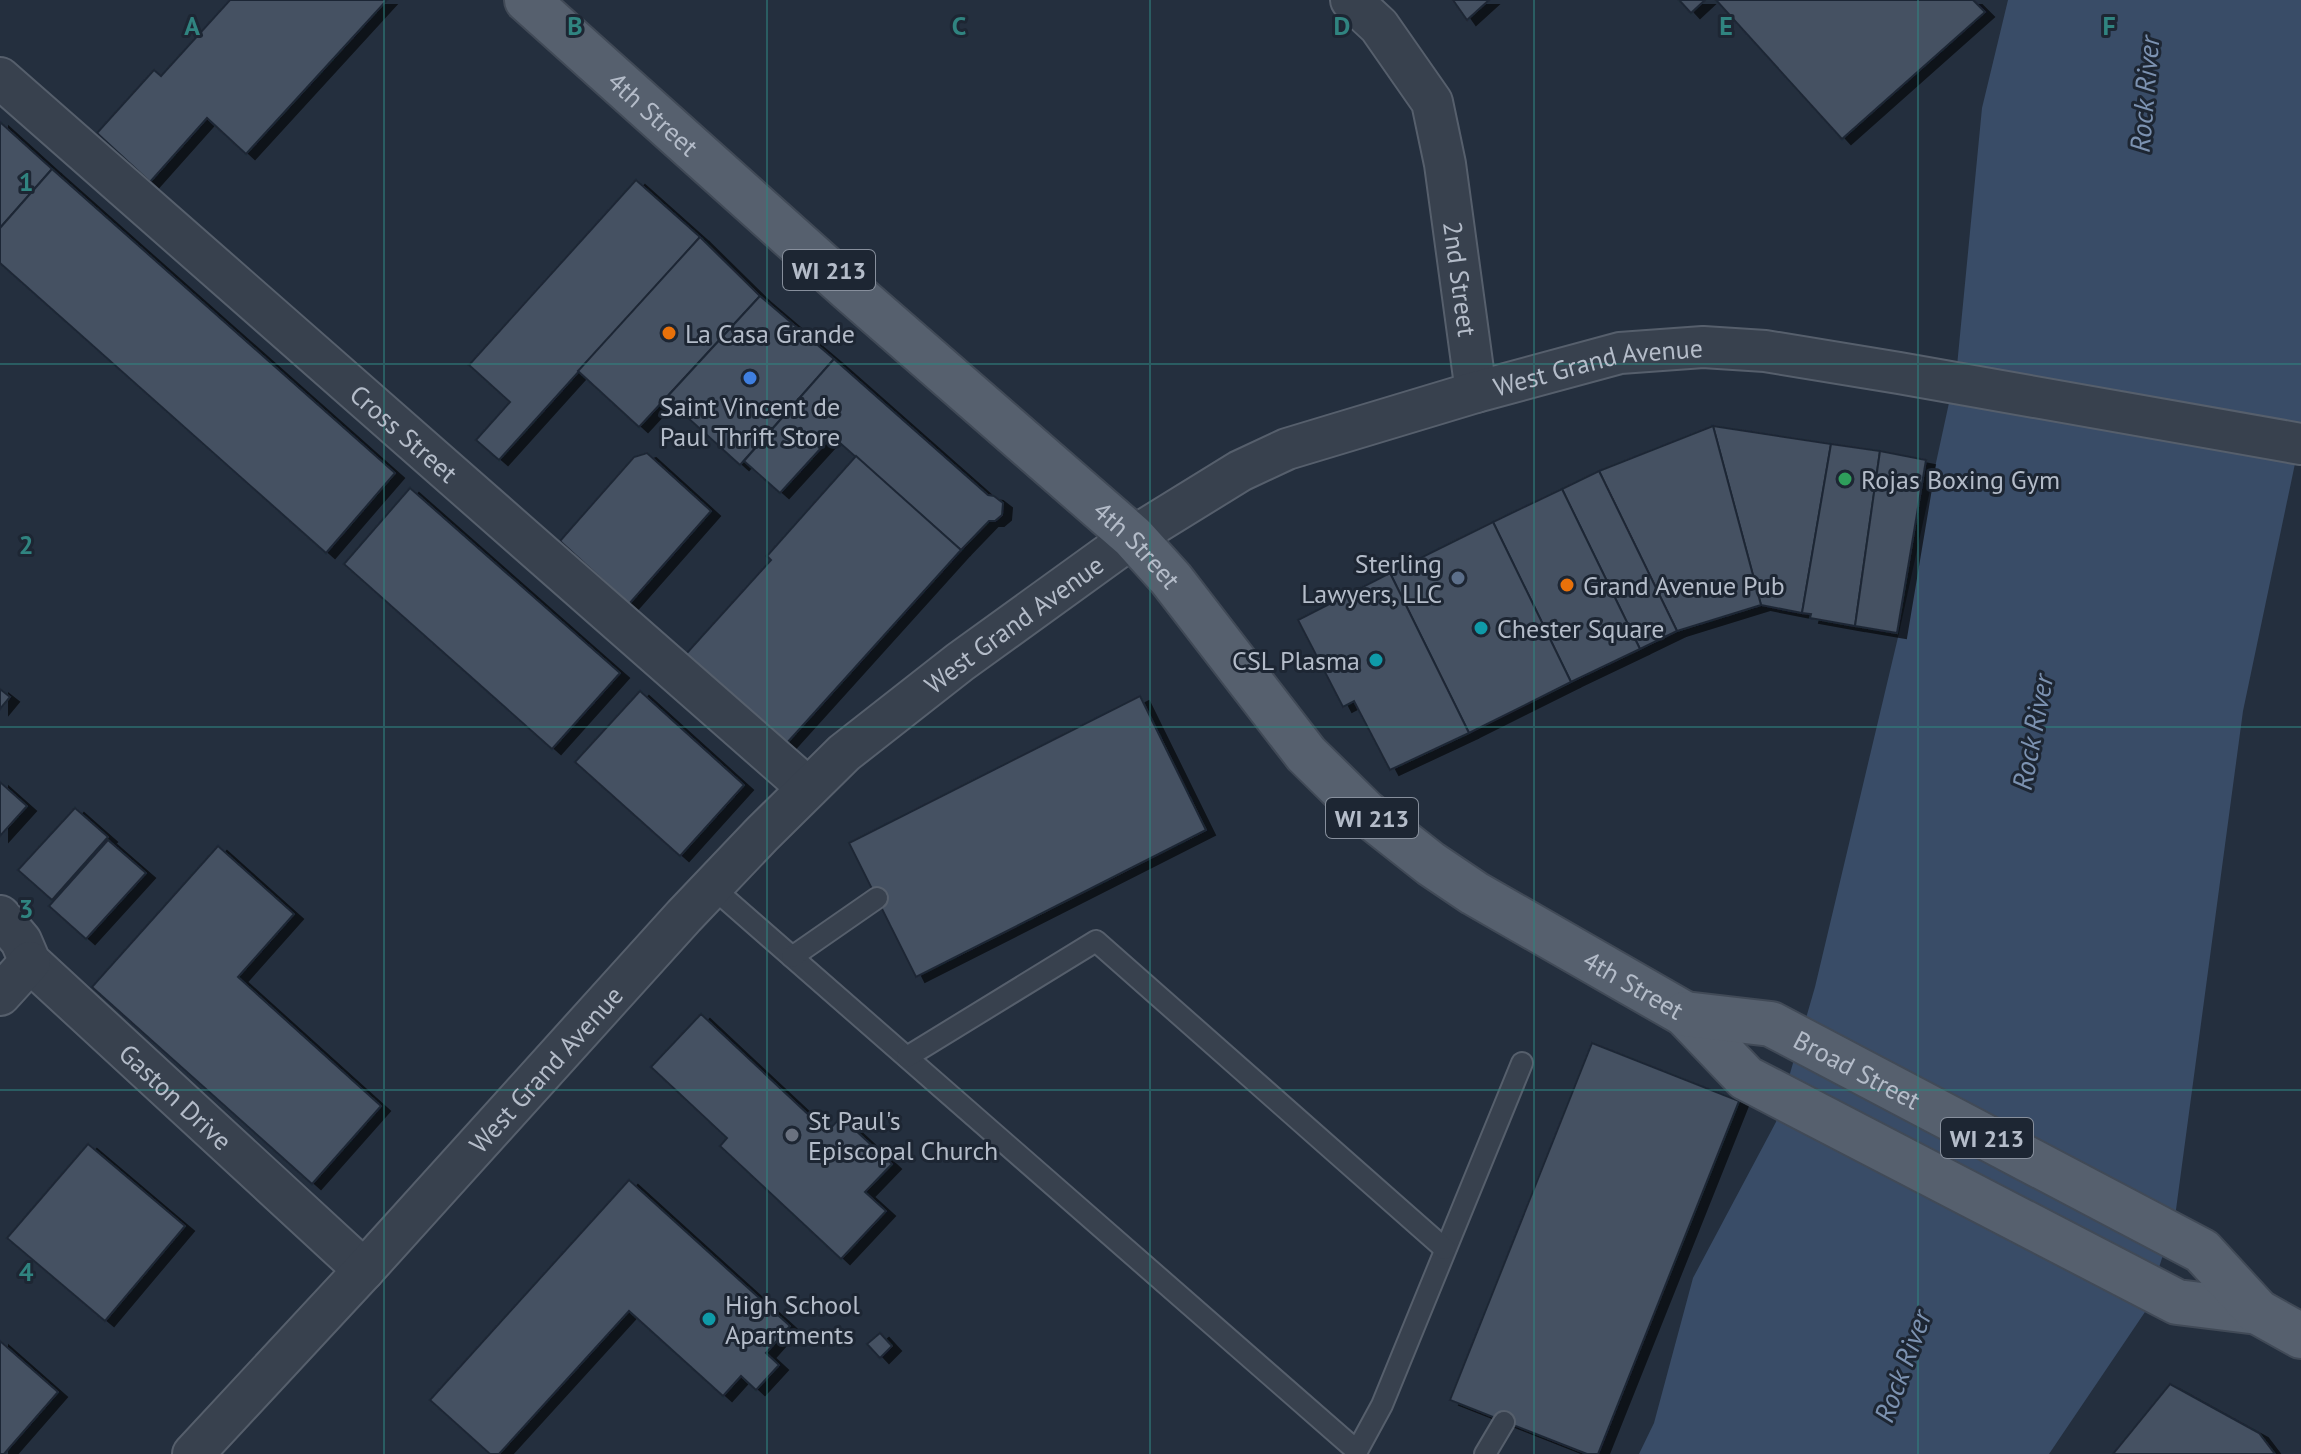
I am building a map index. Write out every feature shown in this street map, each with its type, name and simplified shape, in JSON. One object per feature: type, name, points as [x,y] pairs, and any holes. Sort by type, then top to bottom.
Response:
[{"type":"main road","name":"4th Street","points":[[527,0],[850,290],[1133,537],[1171,579],[1306,754],[1371,817],[1394,837],[1474,893],[1685,1014],[1746,1078]]},
{"type":"main road","name":"Broad Street","points":[[1685,1014],[1771,1024],[2202,1251],[2258,1312],[2301,1336]]},
{"type":"main road","name":"Broad Street","points":[[1746,1078],[2177,1302],[2258,1312]]},
{"type":"street","name":"2nd Street","points":[[1351,0],[1379,26],[1432,102],[1445,164],[1476,392]]},
{"type":"street","name":"Cross Street","points":[[0,78],[808,788]]},
{"type":"street","name":"West Grand Avenue","points":[[193,1454],[712,887],[808,788],[887,717],[1133,537],[1240,471],[1287,449],[1476,392],[1620,353],[1703,347],[1765,351],[2301,444]]},
{"type":"street","name":"Gaston Drive","points":[[0,916],[21,941],[30,962],[364,1270]]},
{"type":"street","points":[[0,995],[30,962]]},
{"type":"lane","points":[[712,887],[1359,1452],[1382,1405],[1522,1063]]},
{"type":"lane","points":[[792,957],[877,898]]},
{"type":"lane","points":[[907,1057],[1096,941],[1445,1249]]},
{"type":"lane","points":[[1485,1454],[1504,1422]]},
{"type":"water","name":"Rock River","points":[[2008,0],[2301,0],[2301,435],[2243,711],[2175,1217],[2145,1312],[2049,1454],[1639,1454],[1654,1423],[1693,1278],[1776,1122],[1815,987],[1899,633],[1957,366],[1982,108]]},
{"type":"building","points":[[230,0],[387,0],[246,154],[207,118],[150,182],[97,133],[154,70],[161,76]]},
{"type":"building","points":[[1453,0],[1489,0],[1467,20]]},
{"type":"building","points":[[1679,0],[1705,0],[1691,13]]},
{"type":"building","points":[[1716,0],[1973,0],[1985,12],[1842,139]]},
{"type":"building","points":[[0,122],[52,169],[0,228]]},
{"type":"building","points":[[52,169],[395,473],[326,553],[0,263],[0,228]]},
{"type":"building","points":[[636,180],[700,237],[499,460],[476,440],[510,402],[469,365]]},
{"type":"building","name":"La Casa Grande","points":[[700,237],[760,296],[639,427],[578,371]]},
{"type":"building","name":"Saint Vincent de Paul Thrift Store","points":[[760,296],[834,359],[740,465],[666,398]]},
{"type":"building","points":[[834,359],[988,495],[1003,503],[1002,515],[995,521],[989,521],[961,550],[832,436],[780,493],[744,461]]},
{"type":"building","points":[[1713,426],[1831,444],[1802,613],[1761,605]]},
{"type":"building","points":[[1713,426],[1761,605],[1677,631],[1599,471]]},
{"type":"building","points":[[1831,444],[1880,451],[1855,626],[1810,618],[1811,614],[1802,613]]},
{"type":"building","points":[[1880,451],[1926,460],[1897,633],[1855,626]]},
{"type":"building","points":[[647,453],[711,511],[629,604],[560,541],[634,457]]},
{"type":"building","points":[[856,456],[961,550],[786,744],[686,654],[771,560],[767,556]]},
{"type":"building","points":[[1599,471],[1677,631],[1640,649],[1562,489]]},
{"type":"building","points":[[410,488],[620,673],[552,749],[344,564]]},
{"type":"building","name":"Grand Avenue Pub","points":[[1562,489],[1640,649],[1571,682],[1493,522]]},
{"type":"building","name":"Chester Square","points":[[1493,522],[1571,682],[1469,733],[1390,573]]},
{"type":"building","name":"CSL Plasma","points":[[1390,573],[1469,733],[1390,770],[1354,701],[1343,707],[1298,620]]},
{"type":"building","points":[[0,689],[10,697],[0,709]]},
{"type":"building","points":[[640,691],[744,785],[680,856],[575,762]]},
{"type":"building","points":[[1140,696],[1206,830],[916,977],[849,843]]},
{"type":"building","points":[[0,782],[27,806],[0,836]]},
{"type":"building","points":[[75,808],[108,837],[52,900],[18,870]]},
{"type":"building","points":[[108,840],[146,873],[86,939],[49,906]]},
{"type":"building","points":[[218,846],[294,914],[238,977],[381,1106],[312,1184],[92,987]]},
{"type":"building","name":"St Paul's Episcopal Church","points":[[701,1014],[827,1132],[841,1117],[892,1164],[865,1192],[886,1211],[841,1259],[720,1146],[727,1138],[651,1067]]},
{"type":"building","points":[[1592,1043],[1739,1101],[1598,1454],[1587,1454],[1450,1400]]},
{"type":"building","points":[[88,1144],[185,1226],[105,1321],[7,1238]]},
{"type":"building","name":"High School Apartments","points":[[629,1180],[790,1326],[766,1353],[779,1365],[756,1390],[741,1376],[723,1396],[629,1311],[499,1454],[490,1454],[430,1400]]},
{"type":"building","points":[[880,1333],[892,1346],[880,1358],[867,1344]]},
{"type":"building","points":[[0,1341],[58,1392],[4,1454],[0,1454]]},
{"type":"building","points":[[2170,1384],[2259,1433],[2275,1454],[2113,1454]]},
{"type":"place","name":"La Casa Grande","points":[[669,333]]},
{"type":"place","name":"Saint Vincent de Paul Thrift Store","points":[[750,378]]},
{"type":"place","name":"Rojas Boxing Gym","points":[[1845,479]]},
{"type":"place","name":"Sterling Lawyers, LLC","points":[[1458,578]]},
{"type":"place","name":"Grand Avenue Pub","points":[[1567,585]]},
{"type":"place","name":"Chester Square","points":[[1481,628]]},
{"type":"place","name":"CSL Plasma","points":[[1376,660]]},
{"type":"place","name":"St Paul's Episcopal Church","points":[[792,1135]]},
{"type":"place","name":"High School Apartments","points":[[709,1319]]}]
